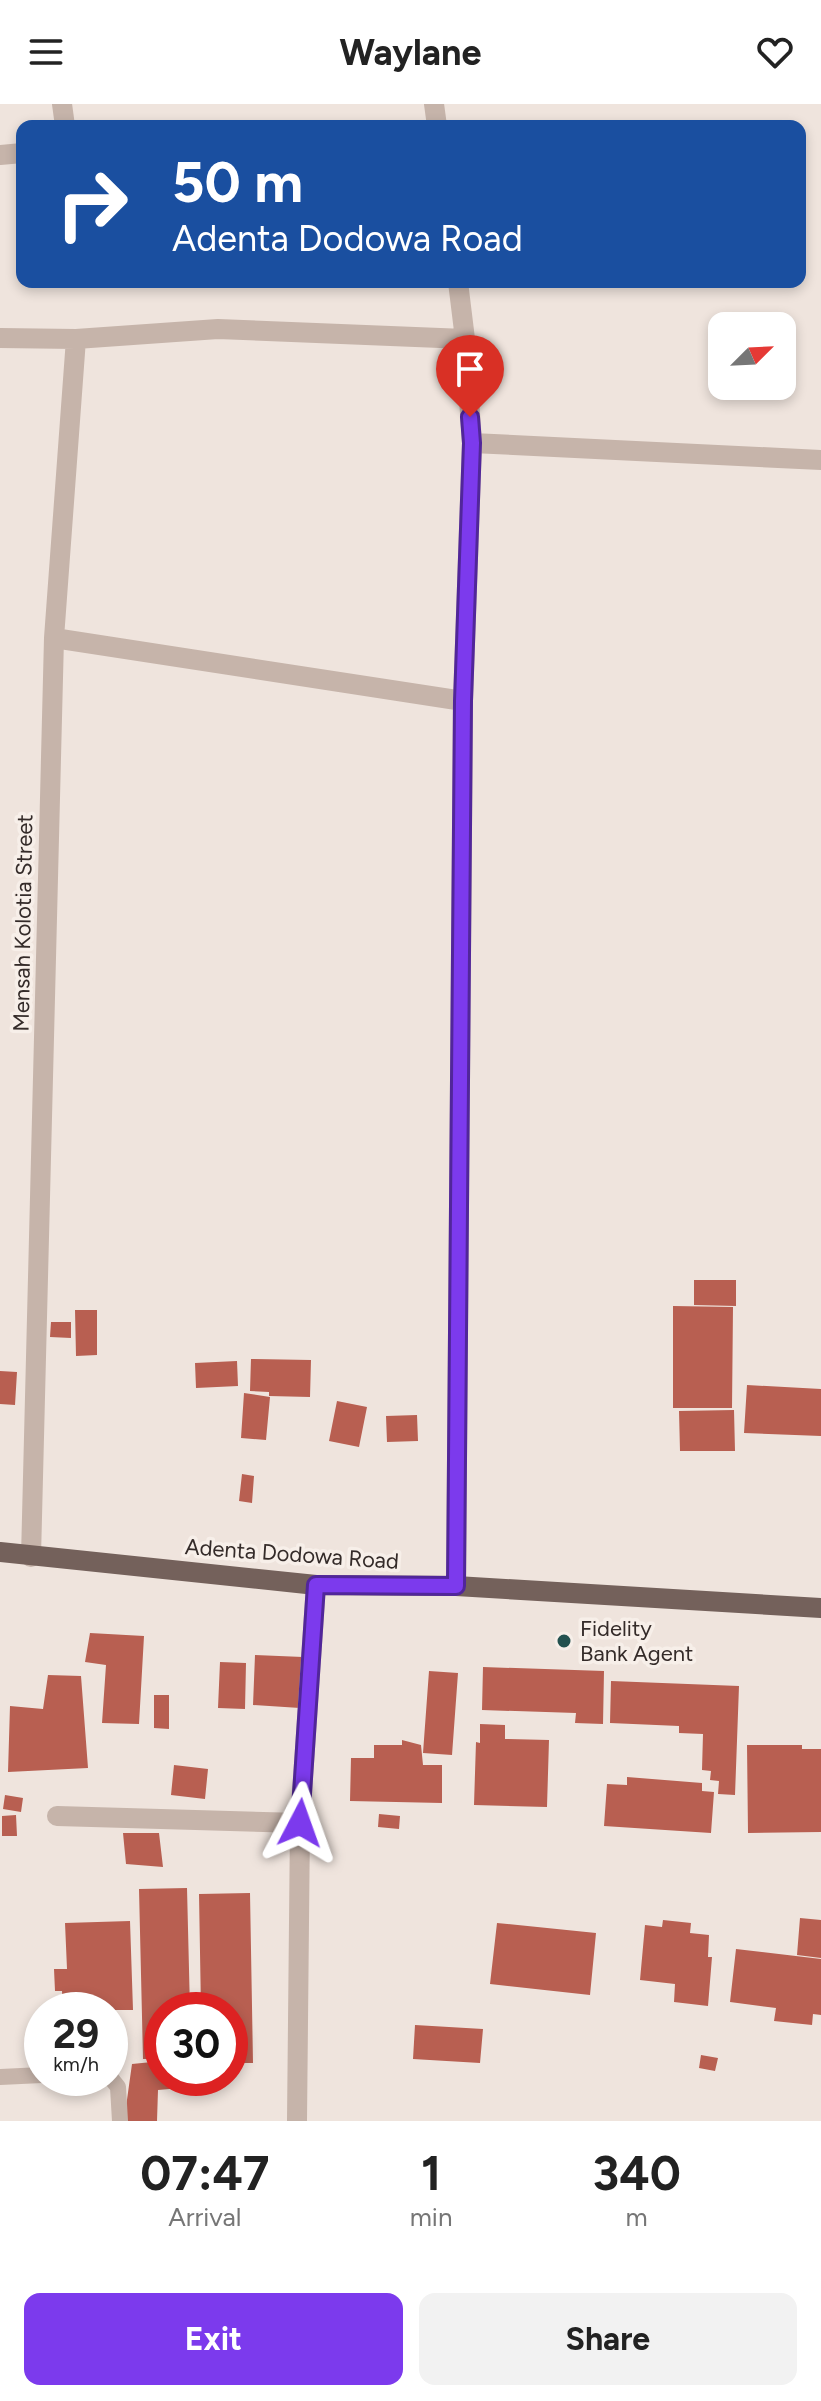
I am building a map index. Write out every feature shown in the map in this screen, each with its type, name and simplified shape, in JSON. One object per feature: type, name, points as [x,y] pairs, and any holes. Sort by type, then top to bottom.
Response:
[{"type":"main road","name":"Adenta Dodowa Road","points":[[0,1552],[316,1585],[456,1586],[821,1608]]},
{"type":"street","points":[[456,1586],[463,701],[472,443],[459,288]]},
{"type":"street","points":[[0,338],[76,339],[218,329],[465,339]]},
{"type":"street","name":"Mensah Kolotia Street","points":[[31,1557],[54,638],[76,339]]},
{"type":"street","points":[[472,443],[821,460]]},
{"type":"street","points":[[54,638],[463,701]]},
{"type":"street","points":[[297,2121],[300,1823],[316,1585]]},
{"type":"street","points":[[57,1816],[300,1823]]},
{"type":"lane","points":[[0,2077],[24,2076]]},
{"type":"lane","points":[[119,2096],[120,2121]]},
{"type":"building","points":[[694,1280],[736,1280],[736,1306],[694,1305]]},
{"type":"building","points":[[673,1306],[733,1307],[732,1408],[673,1408]]},
{"type":"building","points":[[75,1310],[97,1310],[97,1355],[76,1356]]},
{"type":"building","points":[[51,1322],[71,1322],[71,1338],[50,1337]]},
{"type":"building","points":[[251,1359],[311,1360],[310,1397],[269,1396],[269,1392],[250,1391]]},
{"type":"building","points":[[237,1361],[238,1386],[196,1388],[195,1363]]},
{"type":"building","points":[[0,1371],[17,1372],[15,1405],[0,1404]]},
{"type":"building","points":[[747,1385],[821,1389],[821,1436],[744,1433]]},
{"type":"building","points":[[244,1393],[270,1397],[266,1440],[241,1438]]},
{"type":"building","points":[[337,1401],[367,1407],[359,1447],[329,1441]]},
{"type":"building","points":[[734,1410],[735,1451],[680,1451],[679,1411]]},
{"type":"building","points":[[417,1415],[418,1441],[387,1442],[386,1416]]},
{"type":"building","points":[[242,1474],[254,1476],[252,1503],[239,1501]]},
{"type":"building","points":[[90,1633],[144,1636],[139,1724],[102,1723],[106,1665],[85,1662]]},
{"type":"building","points":[[255,1655],[303,1657],[300,1708],[253,1705]]},
{"type":"building","points":[[220,1662],[246,1663],[245,1709],[218,1708]]},
{"type":"building","points":[[483,1667],[604,1671],[603,1724],[575,1723],[576,1713],[482,1710]]},
{"type":"building","points":[[429,1671],[458,1673],[452,1755],[423,1753]]},
{"type":"building","points":[[48,1675],[81,1676],[88,1768],[8,1772],[10,1706],[43,1709]]},
{"type":"building","points":[[611,1681],[739,1686],[735,1795],[718,1794],[719,1781],[710,1780],[711,1771],[702,1770],[703,1734],[679,1733],[679,1726],[610,1723]]},
{"type":"building","points":[[154,1695],[169,1695],[169,1729],[154,1728]]},
{"type":"building","points":[[480,1724],[505,1725],[505,1739],[549,1740],[547,1807],[474,1805],[476,1742],[480,1743]]},
{"type":"building","points":[[402,1740],[421,1745],[423,1765],[442,1765],[442,1803],[350,1801],[351,1758],[374,1758],[374,1745],[402,1745]]},
{"type":"building","points":[[747,1745],[802,1745],[802,1749],[821,1749],[821,1832],[748,1833]]},
{"type":"building","points":[[174,1765],[208,1769],[205,1799],[171,1795]]},
{"type":"building","points":[[627,1777],[702,1783],[702,1791],[714,1792],[711,1833],[604,1826],[607,1784],[627,1785]]},
{"type":"building","points":[[5,1795],[23,1798],[21,1812],[3,1809]]},
{"type":"building","points":[[379,1814],[400,1816],[399,1829],[378,1827]]},
{"type":"building","points":[[16,1815],[17,1836],[2,1836],[2,1816]]},
{"type":"building","points":[[123,1833],[159,1833],[163,1867],[126,1864]]},
{"type":"building","points":[[187,1888],[190,1992],[144,1992],[144,2059],[143,2059],[139,1889]]},
{"type":"building","points":[[250,1893],[253,2063],[248,2063],[248,1992],[201,1992],[199,1894]]},
{"type":"building","points":[[800,1918],[821,1920],[821,1958],[797,1955]]},
{"type":"building","points":[[663,1920],[691,1923],[690,1933],[709,1935],[708,1957],[712,1957],[708,2006],[674,2002],[675,1984],[640,1980],[645,1925],[662,1927]]},
{"type":"building","points":[[130,1921],[133,2010],[128,2010],[128,1992],[55,1991],[54,1969],[67,1969],[65,1923]]},
{"type":"building","points":[[497,1923],[596,1933],[590,1995],[490,1984]]},
{"type":"building","points":[[736,1949],[821,1959],[821,2015],[813,2014],[812,2025],[774,2021],[776,2008],[730,2002]]},
{"type":"building","points":[[415,2025],[483,2029],[480,2063],[413,2059]]},
{"type":"building","points":[[701,2055],[718,2058],[715,2071],[699,2068]]},
{"type":"building","points":[[144,2063],[144,2096],[158,2096],[157,2121],[124,2121],[132,2064]]},
{"type":"place","name":"Fidelity Bank Agent","points":[[564,1641]]},
{"type":"route","points":[[300,1823],[316,1585],[456,1586],[463,701],[472,443],[470,417]]}]
